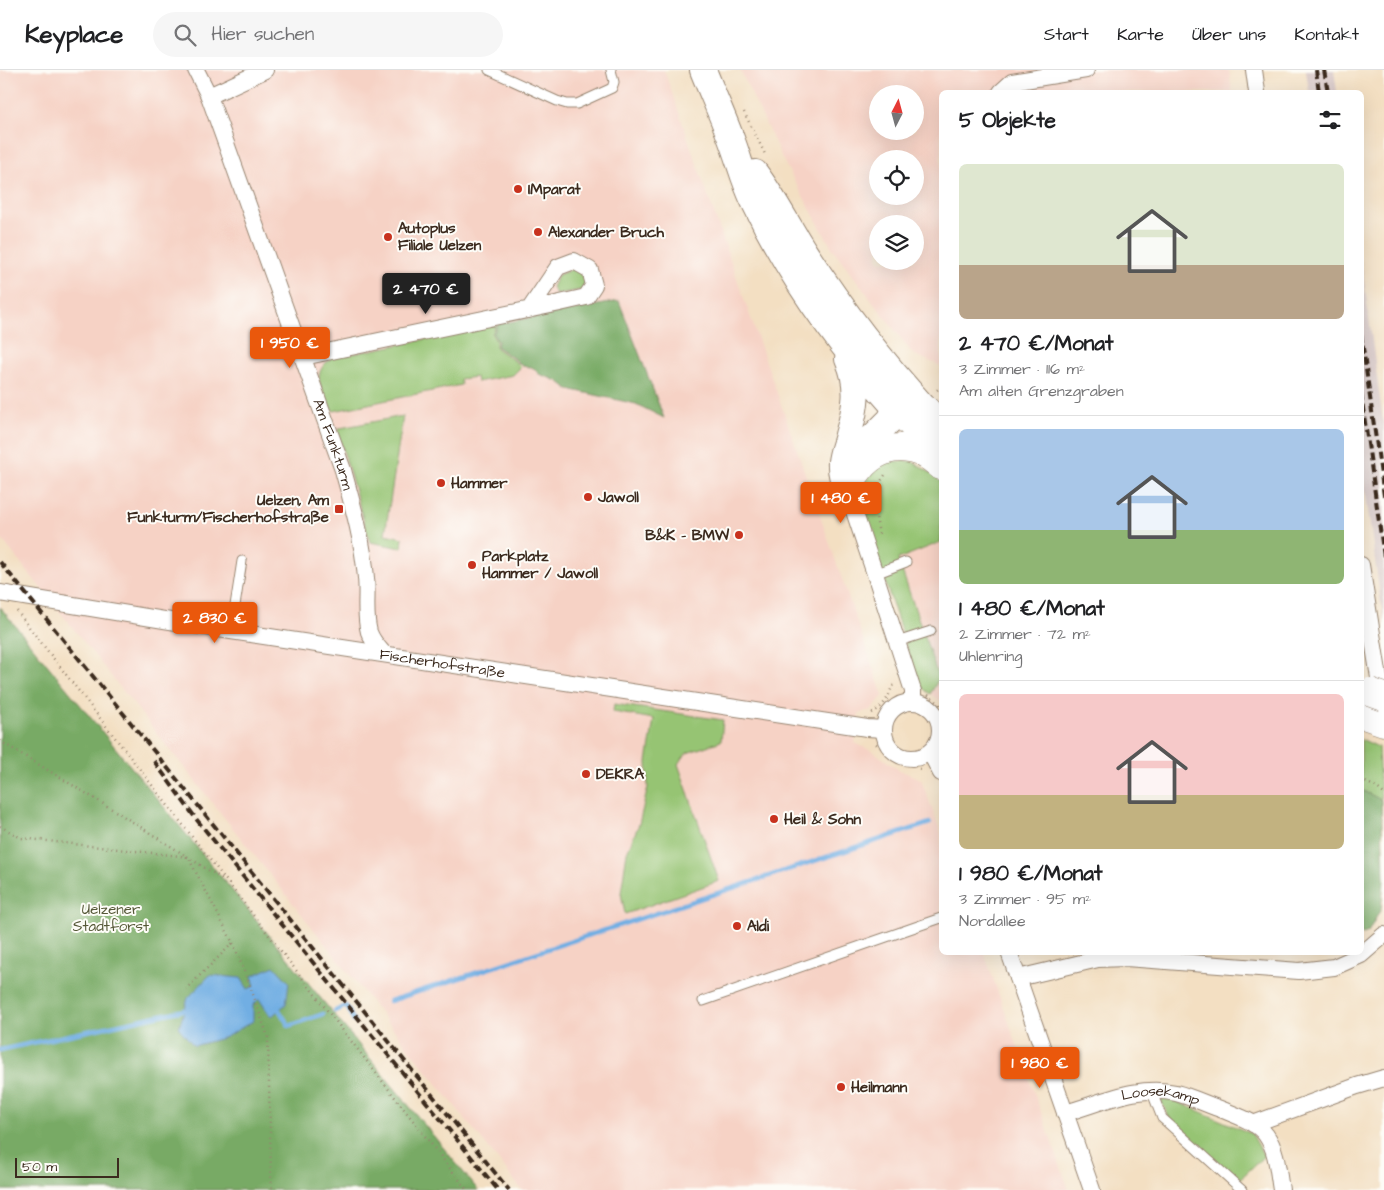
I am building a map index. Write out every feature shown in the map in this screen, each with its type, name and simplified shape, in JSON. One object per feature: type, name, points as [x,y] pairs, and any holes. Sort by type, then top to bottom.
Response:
[{"type":"highway","points":[[895,407],[939,452]]},
{"type":"highway","points":[[850,488],[861,467],[880,451],[891,448],[919,452],[934,459],[939,464]]},
{"type":"main road","points":[[703,70],[733,144],[752,199],[772,238],[842,345],[868,378],[895,407]]},
{"type":"main road","points":[[733,144],[766,188],[804,252],[832,293],[894,373],[935,409]]},
{"type":"main road","points":[[842,345],[854,373],[857,387],[856,400],[841,463],[842,476],[850,488]]},
{"type":"main road","points":[[850,488],[857,461],[865,445],[891,419],[897,393],[894,373]]},
{"type":"main road","points":[[848,437],[868,418],[885,409],[895,407],[935,409]]},
{"type":"street","name":"Am Funkturm","points":[[196,70],[209,96],[343,470],[357,518],[363,549],[367,621],[370,635],[384,654]]},
{"type":"street","points":[[209,96],[265,70]]},
{"type":"street","points":[[1003,90],[1012,82],[1086,70]]},
{"type":"street","points":[[1254,70],[1257,90]]},
{"type":"street","points":[[302,357],[529,310]]},
{"type":"street","points":[[850,488],[875,574],[913,691],[913,702]]},
{"type":"street","name":"Fischerhofstraße","points":[[4,594],[231,631],[867,728],[884,729]]},
{"type":"street","points":[[1364,597],[1374,706]]},
{"type":"street","points":[[939,727],[937,718],[932,710],[926,706],[907,702],[894,708],[886,719],[884,729],[885,739],[889,746],[900,756],[908,758],[924,756],[930,752],[938,742],[939,737]]},
{"type":"street","points":[[930,752],[939,768]]},
{"type":"street","points":[[1364,952],[1384,935]]},
{"type":"street","points":[[1010,955],[1092,1190]]},
{"type":"street","points":[[1018,978],[1098,959],[1126,958],[1299,971],[1334,967],[1361,955]]},
{"type":"street","points":[[1252,1124],[1384,1078]]},
{"type":"street","name":"Loosekamp","points":[[1065,1113],[1127,1093],[1151,1090],[1176,1093],[1236,1115],[1265,1133],[1272,1146],[1281,1190]]},
{"type":"lane","points":[[489,70],[567,104],[577,104],[612,88],[614,82],[610,70]]},
{"type":"lane","points":[[231,631],[242,560]]},
{"type":"lane","points":[[875,574],[906,562]]},
{"type":"lane","points":[[897,642],[931,631]]},
{"type":"lane","points":[[703,1001],[939,919]]},
{"type":"lane","points":[[1151,1090],[1162,1118],[1242,1190]]},
{"type":"path","points":[[935,409],[939,394]]},
{"type":"path","points":[[4,594],[467,1190]]},
{"type":"path","points":[[0,741],[227,882]]},
{"type":"path","points":[[875,743],[900,761],[925,771],[939,770]]},
{"type":"path","points":[[1364,781],[1376,787],[1384,794]]},
{"type":"path","points":[[0,826],[22,838],[188,857]]},
{"type":"path","points":[[188,857],[233,943],[268,1037],[272,1190]]},
{"type":"path","points":[[186,989],[233,943]]},
{"type":"shaded area","points":[[0,70],[664,70],[883,696],[871,710],[859,713],[855,743],[874,752],[899,770],[921,779],[939,828],[939,955],[985,955],[1069,1190],[522,1190],[0,537]]},
{"type":"shaded area","points":[[740,70],[1229,70],[1232,90],[939,90],[939,365],[913,354],[832,248],[784,162]]},
{"type":"shaded area","points":[[1306,70],[1334,70],[1337,90],[1309,90]]},
{"type":"shaded area","points":[[1364,281],[1384,429],[1384,625],[1364,482]]},
{"type":"shaded area","points":[[939,543],[939,679],[898,558]]},
{"type":"shaded area","points":[[939,679],[939,700],[930,694]]},
{"type":"green space","points":[[575,268],[587,278],[582,290],[556,294],[552,287],[558,275]]},
{"type":"green space","points":[[619,301],[664,418],[636,404],[568,389],[558,381],[539,374],[532,367],[522,366],[497,347],[498,341],[493,334],[498,324]]},
{"type":"green space","points":[[496,325],[492,334],[496,341],[496,348],[521,367],[513,375],[477,382],[476,377],[460,379],[461,385],[334,411],[331,409],[321,388],[319,376],[321,370],[332,358]]},
{"type":"green space","points":[[403,416],[385,534],[403,538],[402,548],[370,542],[338,429]]},
{"type":"green space","points":[[881,461],[911,461],[939,478],[939,543],[898,559],[939,679],[930,694],[919,685],[864,517],[862,502],[864,482]]},
{"type":"green space","name":"Uelzener Stadtforst","points":[[0,607],[478,1190],[0,1190]]},
{"type":"green space","points":[[614,704],[723,720],[721,741],[687,753],[678,764],[719,881],[625,914],[621,893],[627,852],[639,824],[648,787],[647,762],[654,719],[613,712]]},
{"type":"green space","points":[[1364,740],[1378,747],[1381,800],[1364,792]]},
{"type":"green space","points":[[1364,792],[1381,800],[1384,880],[1381,909],[1368,932],[1364,934]]},
{"type":"green space","points":[[1162,1095],[1252,1134],[1264,1156],[1238,1181],[1170,1119],[1161,1101]]},
{"type":"water","points":[[274,966],[289,982],[286,1004],[271,1017],[259,999],[253,1005],[253,1021],[226,1037],[194,1046],[179,1028],[188,998],[210,975],[241,978],[248,989],[255,986],[252,976]]},
{"type":"waterway","points":[[390,1001],[930,823]]},
{"type":"waterway","points":[[276,1005],[289,1026],[323,1014]]},
{"type":"waterway","points":[[335,1011],[346,1006],[354,1021]]},
{"type":"waterway","points":[[0,1050],[189,1009]]},
{"type":"railway","points":[[1316,70],[1319,90]]},
{"type":"railway","points":[[1324,70],[1328,90]]},
{"type":"railway","points":[[1364,355],[1384,496]]},
{"type":"railway","points":[[1364,415],[1384,557]]},
{"type":"railway","points":[[0,562],[509,1190]]},
{"type":"railway","points":[[154,761],[197,820],[498,1190]]},
{"type":"place","name":"IMparat","points":[[518,189]]},
{"type":"place","name":"Alexander Bruch","points":[[538,232]]},
{"type":"place","name":"Autoplus Filiale Uelzen","points":[[388,237]]},
{"type":"place","name":"Hammer","points":[[441,483]]},
{"type":"place","name":"Jawoll","points":[[588,497]]},
{"type":"place","name":"Uelzen, Am Funkturm/Fischerhofstraße","points":[[339,509]]},
{"type":"place","name":"B&K - BMW","points":[[739,535]]},
{"type":"place","name":"Parkplatz Hammer / Jawoll","points":[[472,565]]},
{"type":"place","name":"DEKRA","points":[[586,774]]},
{"type":"place","name":"Heil & Sohn","points":[[774,819]]},
{"type":"place","name":"Aldi","points":[[737,926]]},
{"type":"place","name":"Heilmann","points":[[841,1087]]}]
